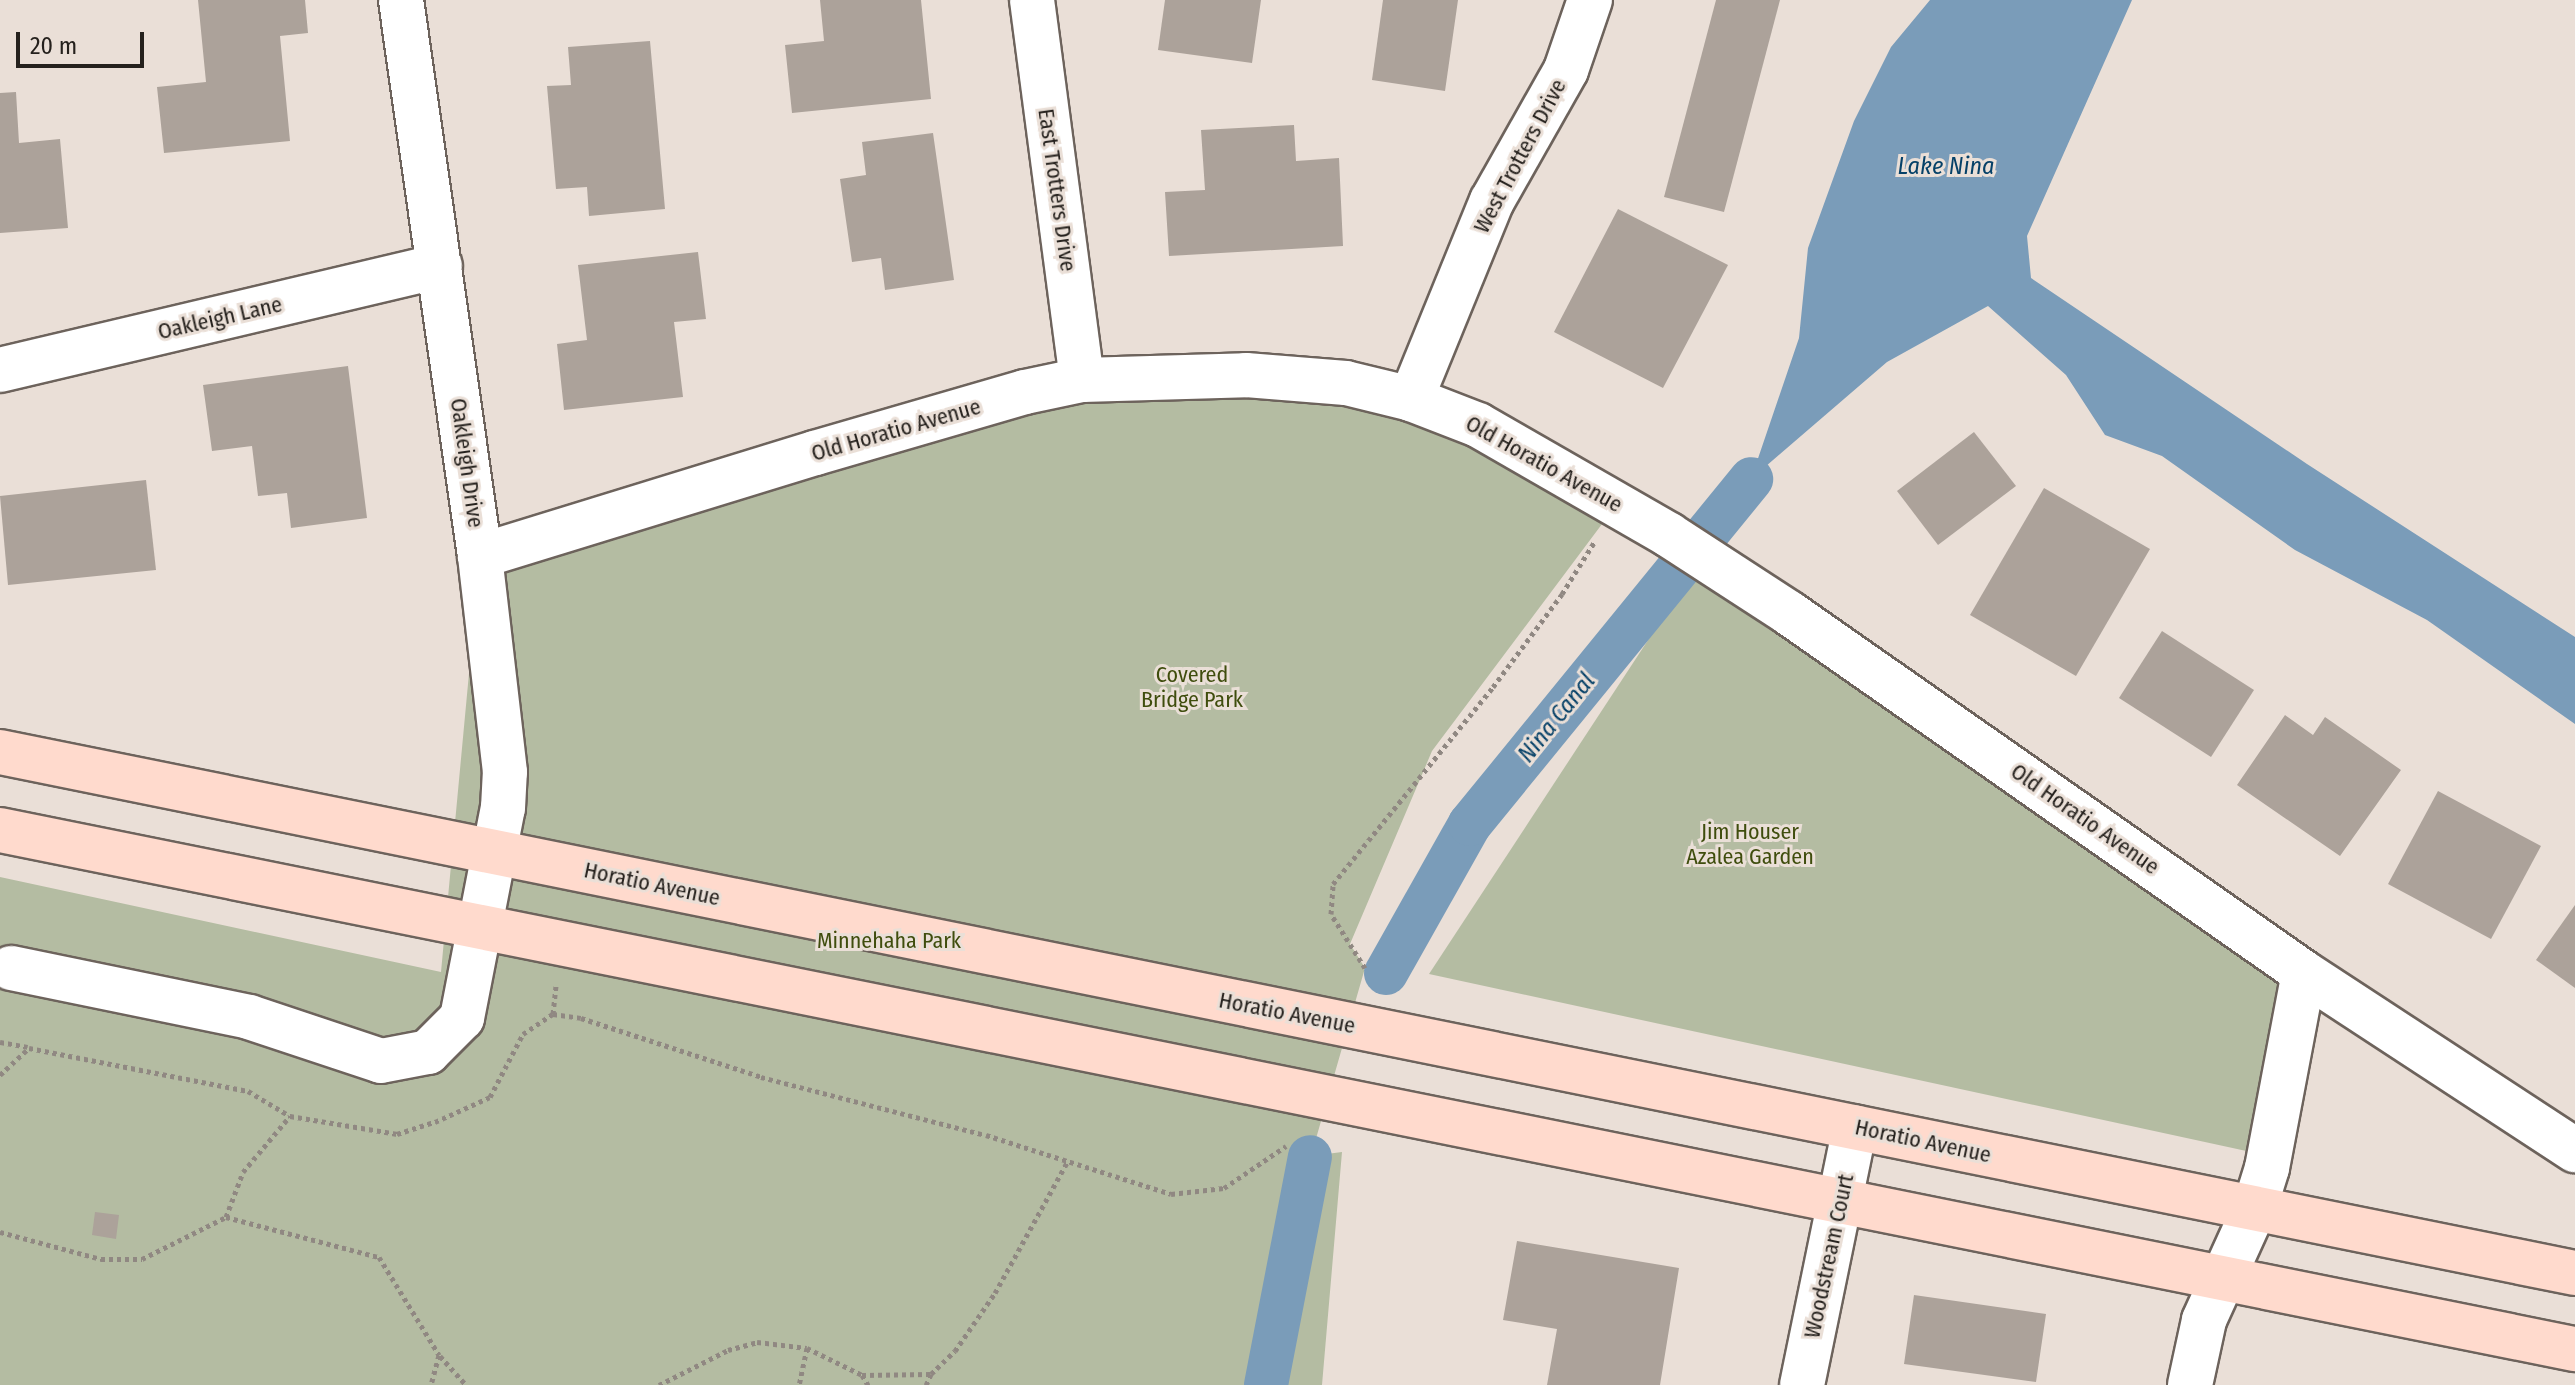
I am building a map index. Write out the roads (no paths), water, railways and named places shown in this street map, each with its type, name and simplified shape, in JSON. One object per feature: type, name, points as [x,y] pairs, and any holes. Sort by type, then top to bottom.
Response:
[{"type":"main road","name":"Horatio Avenue","points":[[0,752],[2575,1273]]},
{"type":"main road","points":[[0,830],[2575,1349]]},
{"type":"street","name":"Oakleigh Drive","points":[[11,968],[249,1017],[381,1061],[428,1052],[462,1018],[495,852],[505,772],[480,556],[401,0]]},
{"type":"street","name":"East Trotters Drive","points":[[1032,0],[1082,380]]},
{"type":"street","name":"West Trotters Drive","points":[[1411,399],[1492,201],[1566,70],[1590,0]]},
{"type":"street","name":"Oakleigh Lane","points":[[0,370],[440,266]]},
{"type":"street","name":"Old Horatio Avenue","points":[[480,556],[830,448],[1025,392],[1082,380],[1246,375],[1346,383],[1411,399],[1478,425],[1669,535],[1789,613],[2304,973],[2575,1150]]},
{"type":"street","points":[[2190,1385],[2204,1320],[2254,1210],[2267,1168],[2304,973]]},
{"type":"street","name":"Woodstream Court","points":[[1802,1385],[1855,1127]]},
{"type":"water","name":"Lake Nina","points":[[1930,0],[2132,0],[2027,236],[2031,278],[2307,464],[2575,637],[2575,724],[2427,620],[2295,550],[2162,456],[2105,435],[2066,375],[1988,306],[1887,362],[1751,479],[1799,338],[1808,248],[1854,121],[1891,47]]},
{"type":"waterway","name":"Nina Canal","points":[[1386,973],[1470,824],[1751,479]]},
{"type":"waterway","name":"Nina Canal","points":[[1266,1385],[1310,1157]]},
{"type":"park label","name":"Covered Bridge Park","points":[[1192,686]]},
{"type":"park label","name":"Jim Houser Azalea Garden","points":[[1750,844]]},
{"type":"park label","name":"Minnehaha Park","points":[[889,941]]}]
